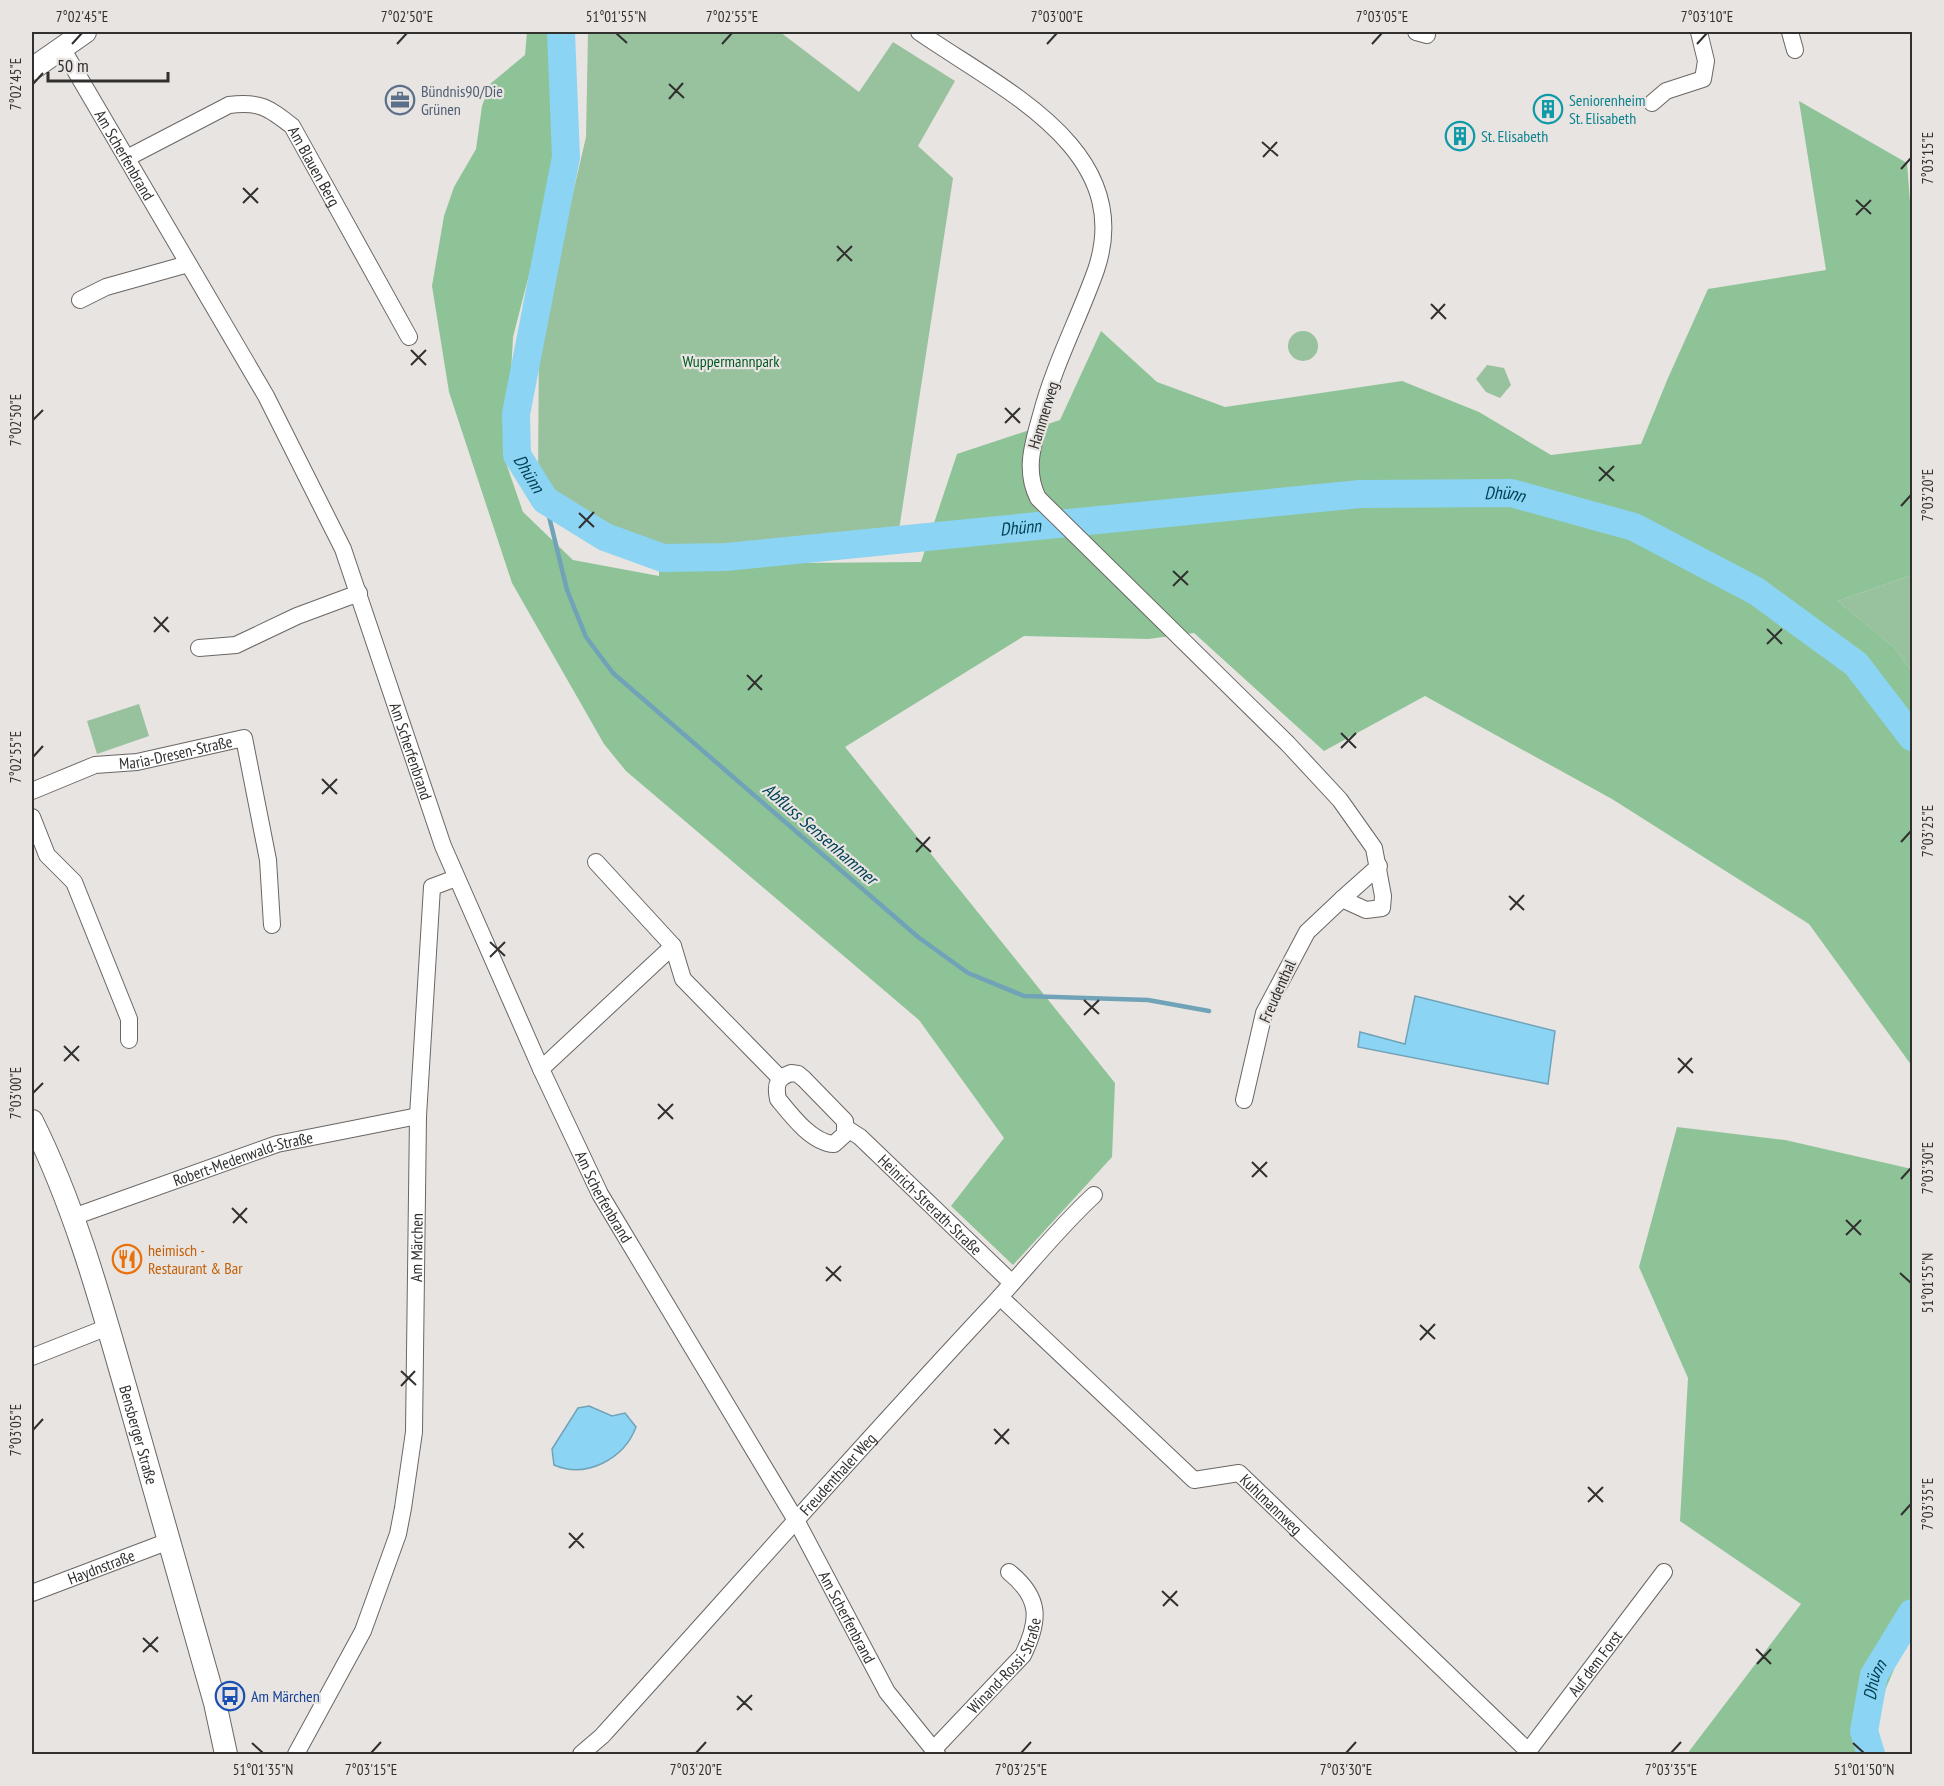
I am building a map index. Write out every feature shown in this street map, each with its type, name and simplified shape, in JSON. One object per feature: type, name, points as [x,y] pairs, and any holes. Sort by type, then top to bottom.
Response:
[{"type":"main road","points":[[32,69],[85,32]]},
{"type":"main road","name":"Bensberger Straße","points":[[32,1121],[52,1162],[73,1216],[108,1328],[215,1703],[226,1755]]},
{"type":"street","name":"Hammerweg","points":[[919,32],[1032,108],[1060,133],[1087,166],[1098,188],[1103,210],[1103,238],[1096,268],[1043,406],[1030,456],[1030,484],[1038,498],[1288,744],[1340,800],[1366,833],[1379,866]]},
{"type":"street","points":[[1652,103],[1666,91],[1702,79],[1706,61],[1699,32]]},
{"type":"street","points":[[1790,32],[1795,50]]},
{"type":"street","name":"Am Scherfenbrand","points":[[62,48],[266,396],[343,549],[456,878],[600,1194],[797,1522],[886,1692],[935,1752]]},
{"type":"street","name":"Am Blauen Berg","points":[[127,158],[229,105],[248,103],[268,108],[292,126],[409,337]]},
{"type":"street","points":[[80,300],[106,287],[188,264]]},
{"type":"street","points":[[199,648],[236,645],[297,616],[359,592]]},
{"type":"street","name":"Maria-Dresen-Straße","points":[[32,791],[95,765],[137,762],[244,738],[268,860],[272,925]]},
{"type":"street","points":[[32,817],[47,855],[74,882],[129,1019],[129,1040]]},
{"type":"street","points":[[596,862],[673,946],[682,979],[780,1078],[777,1084],[778,1099],[821,1142],[834,1144],[845,1134],[846,1128]]},
{"type":"street","points":[[1342,899],[1366,910],[1382,908],[1379,866]]},
{"type":"street","name":"Freudenthal","points":[[1244,1101],[1264,1013],[1307,932],[1379,866]]},
{"type":"street","name":"Am Märchen","points":[[296,1755],[363,1631],[398,1534],[414,1432],[418,1116],[432,887],[456,878]]},
{"type":"street","points":[[542,1070],[673,946]]},
{"type":"street","name":"Heinrich-Strerath-Straße","points":[[780,1078],[791,1073],[798,1074],[841,1116],[846,1128],[860,1137],[1012,1283]]},
{"type":"street","name":"Robert-Medenwald-Straße","points":[[73,1216],[277,1144],[418,1116]]},
{"type":"street","name":"Freudenthaler Weg","points":[[581,1755],[602,1736],[797,1522],[874,1431],[1012,1283],[1059,1227],[1094,1194]]},
{"type":"street","name":"Kuhlmannweg","points":[[999,1297],[1194,1480],[1239,1473],[1527,1753]]},
{"type":"street","points":[[32,1358],[108,1328]]},
{"type":"street","name":"Haydnstraße","points":[[32,1593],[169,1541]]},
{"type":"street","name":"Winand-Rossi-Straße","points":[[935,1752],[1023,1655],[1030,1639],[1035,1607],[1028,1590],[1009,1572]]},
{"type":"street","name":"Auf dem Forst","points":[[1527,1753],[1664,1572]]},
{"type":"green space","points":[[527,32],[563,32],[564,124],[549,197],[513,337],[506,463],[523,512],[573,560],[659,576],[659,564],[921,562],[957,454],[1060,420],[1101,331],[1157,382],[1225,407],[1402,381],[1479,412],[1551,455],[1641,444],[1708,289],[1826,270],[1799,101],[1907,163],[1912,228],[1912,575],[1838,601],[1895,648],[1912,672],[1912,1066],[1809,924],[1612,799],[1425,696],[1324,751],[1194,633],[1148,639],[1024,636],[845,747],[1115,1083],[1112,1157],[1013,1265],[951,1206],[1004,1138],[919,1020],[626,771],[604,744],[512,583],[449,392],[432,286],[444,216],[454,187],[476,149],[482,106],[490,84],[525,55]]},
{"type":"green space","name":"Wuppermannpark","points":[[588,32],[780,32],[859,92],[893,42],[955,81],[918,146],[953,178],[897,543],[715,554],[614,546],[538,476],[539,340],[586,137]]},
{"type":"green space","points":[[1303,331],[1314,335],[1318,346],[1314,357],[1303,361],[1292,357],[1288,346],[1292,335]]},
{"type":"green space","points":[[1487,365],[1504,368],[1511,385],[1500,398],[1486,392],[1476,379]]},
{"type":"green space","points":[[1912,575],[1912,672],[1895,648],[1838,601]]},
{"type":"green space","points":[[139,704],[149,736],[97,754],[87,721]]},
{"type":"green space","points":[[1677,1127],[1785,1140],[1912,1169],[1912,1632],[1909,1634],[1858,1754],[1687,1754],[1801,1604],[1680,1521],[1688,1378],[1639,1267]]},
{"type":"water","points":[[1415,996],[1555,1031],[1548,1084],[1358,1047],[1360,1032],[1405,1044]]},
{"type":"water","points":[[589,1406],[612,1416],[625,1413],[636,1427],[630,1438],[613,1457],[591,1468],[566,1469],[554,1465],[552,1449],[578,1408]]},
{"type":"waterway","name":"Dhünn","points":[[561,32],[566,157],[516,414],[517,455],[545,500],[605,537],[663,558],[726,557],[1360,494],[1511,493],[1634,527],[1756,591],[1856,664],[1912,737]]},
{"type":"waterway","name":"Abfluss Sensenhammer","points":[[545,500],[567,590],[586,637],[613,673],[918,937],[968,973],[1024,996],[1148,1000],[1209,1011]]},
{"type":"waterway","name":"Dhünn","points":[[1871,1754],[1864,1731],[1874,1675],[1912,1613]]},
{"type":"place","name":"Bündnis90/Die Grünen","points":[[400,100]]},
{"type":"place","name":"Seniorenheim St. Elisabeth","points":[[1548,109]]},
{"type":"place","name":"St. Elisabeth","points":[[1460,136]]},
{"type":"place","name":"heimisch - Restaurant & Bar","points":[[127,1259]]},
{"type":"place","name":"Am Märchen","points":[[230,1696]]}]
